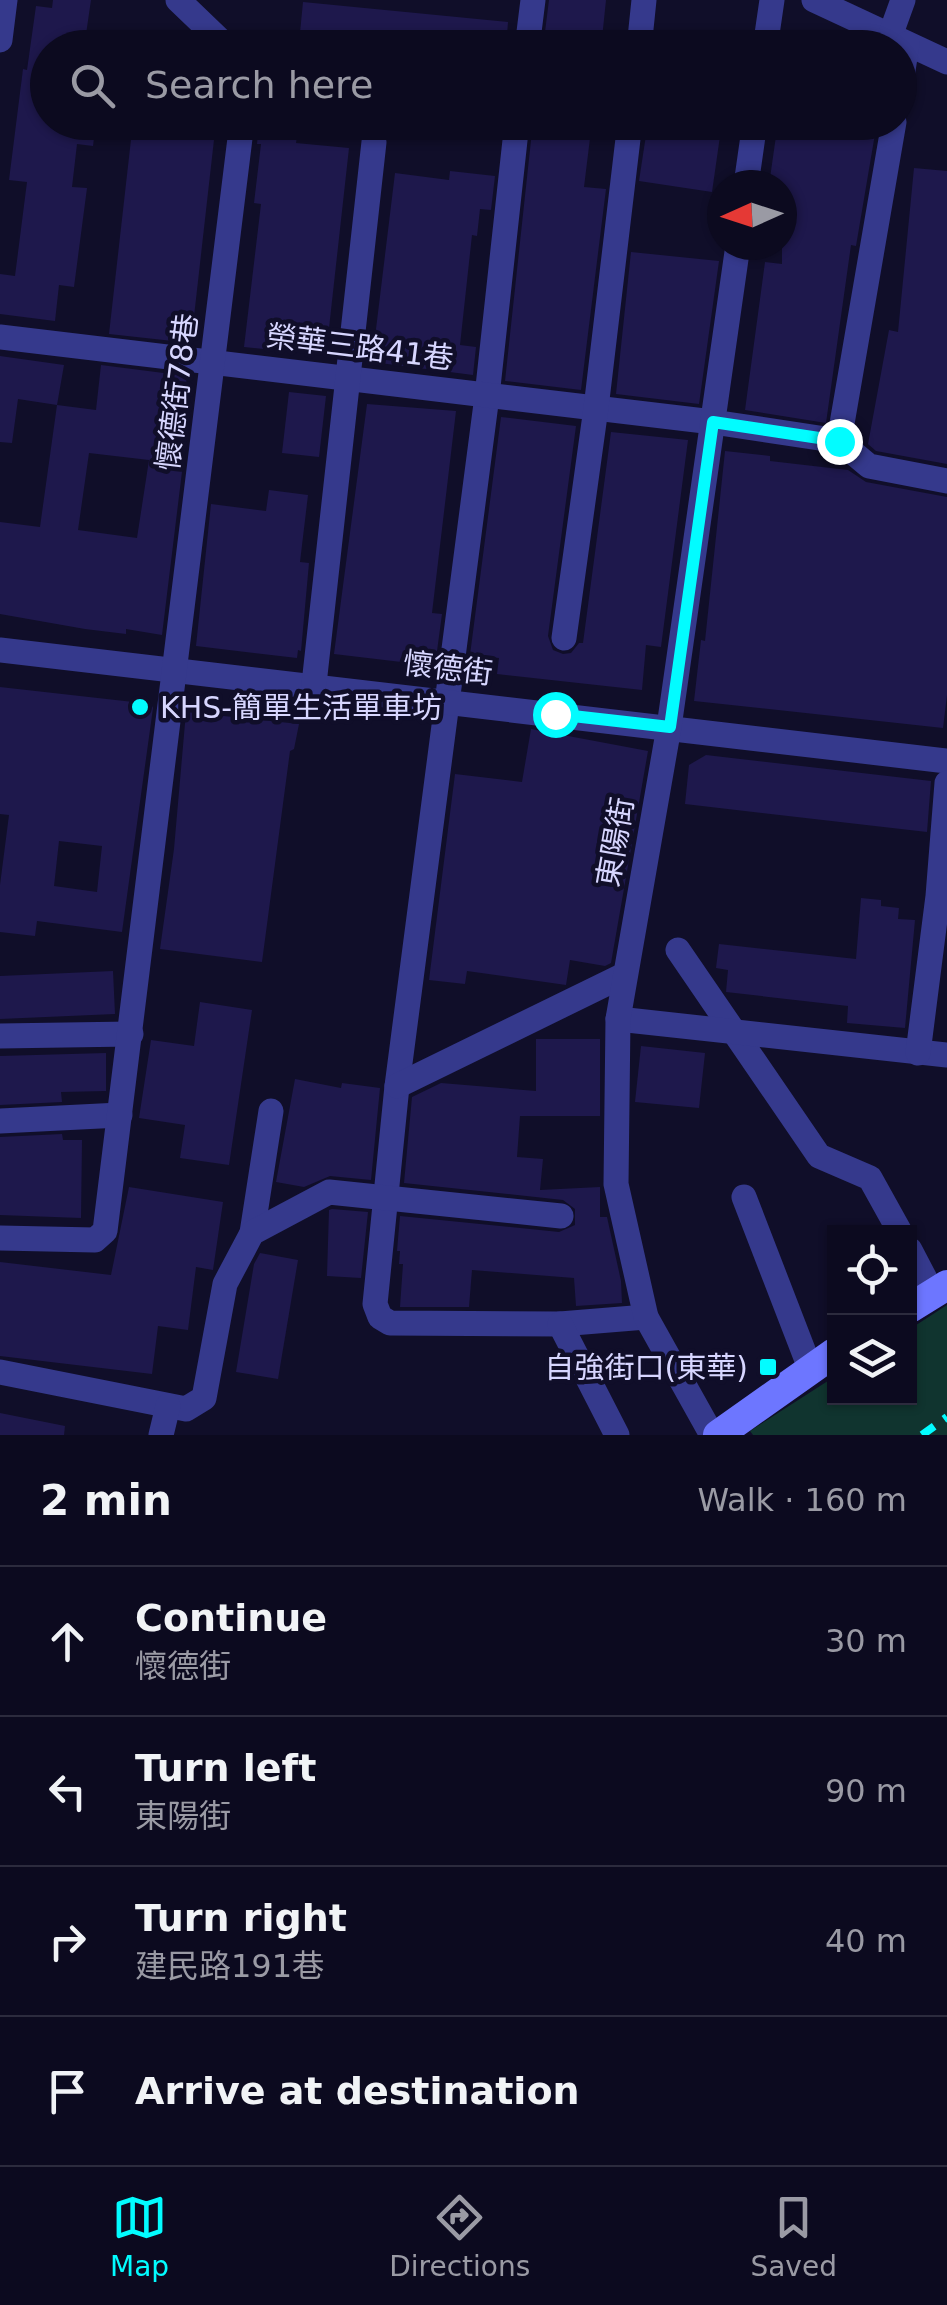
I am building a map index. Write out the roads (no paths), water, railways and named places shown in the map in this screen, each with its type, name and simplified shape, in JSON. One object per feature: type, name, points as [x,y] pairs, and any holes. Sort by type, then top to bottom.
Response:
[{"type":"street","points":[[178,0],[209,30]]},
{"type":"street","points":[[529,30],[533,0]]},
{"type":"street","points":[[641,30],[644,0]]},
{"type":"street","points":[[768,30],[772,0]]},
{"type":"street","points":[[814,0],[878,30]]},
{"type":"street","points":[[900,30],[903,0]]},
{"type":"street","points":[[917,48],[947,62]]},
{"type":"street","name":"懷德街78巷","points":[[0,1238],[95,1240],[105,1231],[240,140]]},
{"type":"street","points":[[515,140],[383,1198],[375,1304],[380,1317],[390,1323],[560,1324],[646,1317]]},
{"type":"street","points":[[564,638],[628,140]]},
{"type":"street","points":[[748,170],[752,140]]},
{"type":"street","points":[[891,140],[839,441],[869,466],[947,481]]},
{"type":"street","points":[[314,684],[374,142]]},
{"type":"street","name":"東陽街","points":[[715,1435],[646,1317],[616,1184],[618,1019],[670,727],[736,260]]},
{"type":"street","name":"榮華三路41巷","points":[[0,338],[713,422],[839,441]]},
{"type":"street","name":"懷德街","points":[[0,650],[947,761]]},
{"type":"street","points":[[918,1053],[939,959],[947,783]]},
{"type":"street","points":[[678,950],[820,1156],[870,1178],[896,1225]]},
{"type":"street","points":[[397,1086],[624,975]]},
{"type":"street","points":[[618,1019],[947,1056]]},
{"type":"street","points":[[0,1036],[131,1034]]},
{"type":"street","points":[[0,1372],[186,1409],[204,1398],[225,1284],[252,1233],[271,1110]]},
{"type":"street","points":[[0,1121],[120,1115]]},
{"type":"street","points":[[252,1233],[329,1192],[561,1216]]},
{"type":"street","points":[[715,1435],[822,1361],[744,1197]]},
{"type":"street","points":[[917,1266],[930,1296]]},
{"type":"street","points":[[560,1324],[617,1435]]},
{"type":"street","points":[[160,1435],[168,1406]]},
{"type":"railway","points":[[922,1435],[947,1417]]},
{"type":"place","name":"KHS-簡單生活單車坊","points":[[140,707]]},
{"type":"place","name":"自強街口(東華)","points":[[768,1367]]}]
